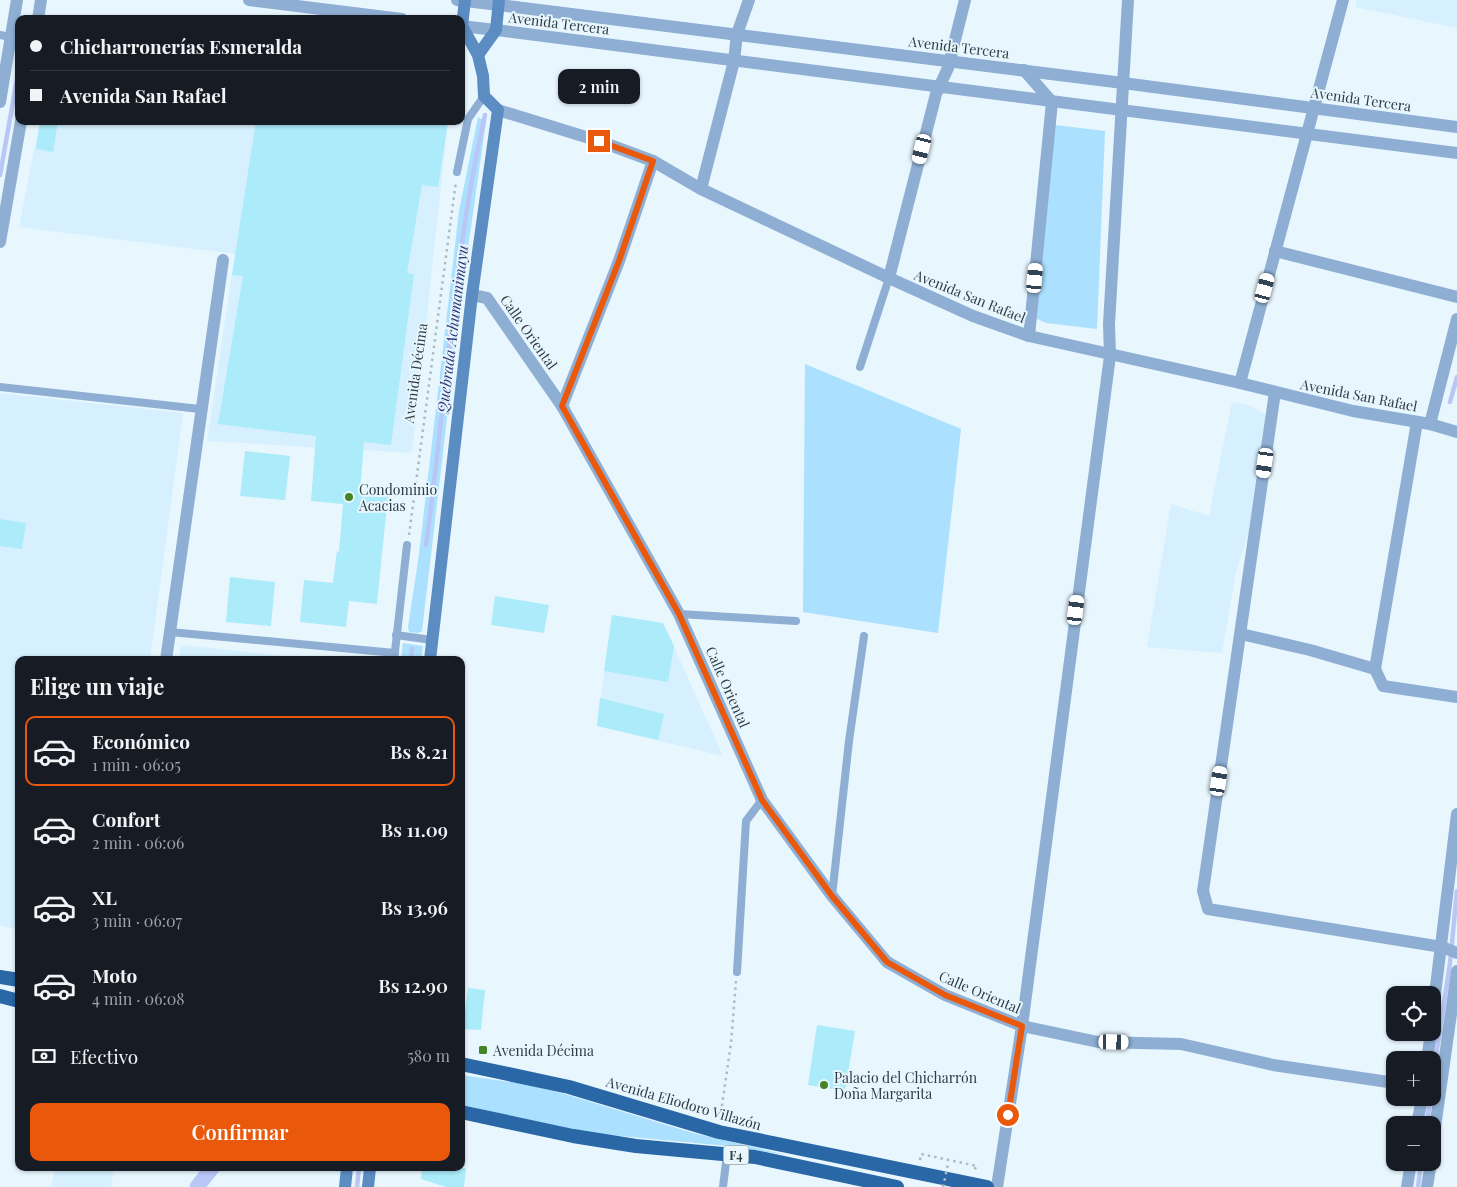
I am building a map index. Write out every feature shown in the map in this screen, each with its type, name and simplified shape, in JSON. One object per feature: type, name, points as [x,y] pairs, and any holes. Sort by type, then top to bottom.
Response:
[{"type":"highway","points":[[0,977],[15,979]]},
{"type":"highway","points":[[0,996],[15,1000]]},
{"type":"highway","name":"Avenida Eliodoro Villazón","points":[[465,1065],[569,1087],[719,1132],[987,1187]]},
{"type":"highway","name":"F4","points":[[465,1113],[572,1136],[636,1146],[727,1154],[780,1162],[897,1187]]},
{"type":"main road","points":[[462,0],[462,15]]},
{"type":"main road","points":[[478,55],[496,30],[499,3]]},
{"type":"main road","points":[[430,656],[472,295],[498,110],[484,96],[484,76],[478,55],[465,31]]},
{"type":"main road","points":[[345,1187],[347,1171]]},
{"type":"main road","points":[[368,1187],[370,1171]]},
{"type":"street","points":[[0,102],[17,0]]},
{"type":"street","points":[[38,15],[40,0]]},
{"type":"street","points":[[249,0],[370,15]]},
{"type":"street","name":"Avenida Tercera","points":[[462,0],[499,3],[1024,70],[1457,127]]},
{"type":"street","points":[[701,188],[734,60],[737,34],[749,0]]},
{"type":"street","points":[[889,278],[940,87],[950,61],[964,0]]},
{"type":"street","points":[[997,1187],[1022,1026],[1110,356],[1109,324],[1128,0]]},
{"type":"street","points":[[1240,383],[1343,0]]},
{"type":"street","name":"Avenida Tercera","points":[[465,26],[1457,153]]},
{"type":"street","points":[[1024,70],[1052,102],[1029,336]]},
{"type":"street","name":"Avenida San Rafael","points":[[498,110],[599,141],[653,161],[701,188],[889,278],[973,316],[1029,336],[1110,356],[1240,383],[1353,411],[1456,429]]},
{"type":"street","points":[[0,242],[19,125]]},
{"type":"street","points":[[562,406],[619,261],[653,161]]},
{"type":"street","points":[[1275,251],[1457,297]]},
{"type":"street","points":[[167,656],[200,409],[223,260]]},
{"type":"street","name":"Calle Oriental","points":[[472,295],[487,298],[562,406],[679,614],[762,800],[832,896],[887,962],[945,995],[1022,1026],[1098,1042],[1181,1044],[1273,1065],[1386,1082]]},
{"type":"street","points":[[1457,319],[1424,423],[1375,669],[1383,686],[1457,697]]},
{"type":"street","points":[[1275,392],[1203,891],[1208,909],[1442,947],[1457,953]]},
{"type":"street","points":[[1241,634],[1310,650],[1375,669]]},
{"type":"street","points":[[1437,986],[1457,814]]},
{"type":"street","points":[[1437,1116],[1457,971]]},
{"type":"street","points":[[1407,1187],[1410,1171]]},
{"type":"street","points":[[1427,1187],[1430,1171]]},
{"type":"lane","points":[[457,172],[468,119],[484,96]]},
{"type":"lane","points":[[860,367],[889,278]]},
{"type":"lane","points":[[0,387],[200,409]]},
{"type":"lane","points":[[170,632],[395,656],[408,546]]},
{"type":"lane","points":[[679,614],[796,621]]},
{"type":"lane","points":[[396,635],[432,640]]},
{"type":"lane","points":[[832,896],[864,636]]},
{"type":"lane","points":[[737,972],[746,821],[762,800]]},
{"type":"lane","points":[[723,1187],[727,1154]]},
{"type":"path","name":"Avenida Décima","points":[[408,546],[457,172]]},
{"type":"path","points":[[719,1132],[731,1043],[737,972]]},
{"type":"path","points":[[921,1154],[976,1166],[976,1170],[948,1164],[942,1187]]},
{"type":"shaded area","points":[[1357,0],[1457,0],[1457,28],[1355,7]]},
{"type":"shaded area","points":[[478,117],[486,122],[463,283],[422,631],[418,633],[409,632],[408,627],[419,554],[459,211]]},
{"type":"shaded area","points":[[1047,124],[1105,131],[1097,329],[1046,323],[1029,315]]},
{"type":"shaded area","points":[[39,125],[448,125],[412,453],[207,441],[235,254],[19,227]]},
{"type":"shaded area","points":[[805,364],[961,429],[938,633],[803,612]]},
{"type":"shaded area","points":[[0,393],[183,413],[151,656],[15,656],[15,929],[0,925]]},
{"type":"shaded area","points":[[1232,402],[1251,406],[1268,416],[1249,532],[1236,572],[1222,653],[1147,647],[1171,504],[1209,516]]},
{"type":"shaded area","points":[[612,615],[663,623],[723,756],[597,726]]},
{"type":"shaded area","points":[[403,643],[423,646],[422,656],[401,656]]},
{"type":"shaded area","points":[[181,645],[284,656],[180,656]]},
{"type":"shaded area","points":[[465,1076],[525,1084],[558,1092],[693,1133],[787,1155],[728,1146],[588,1133],[465,1106]]},
{"type":"shaded area","points":[[54,1171],[114,1171],[111,1187],[51,1187]]},
{"type":"building","points":[[39,125],[57,125],[53,152],[36,149]]},
{"type":"building","points":[[255,125],[448,125],[438,187],[422,185],[407,273],[414,274],[391,445],[364,442],[360,492],[388,494],[377,604],[349,601],[346,627],[300,622],[304,580],[333,583],[337,551],[339,552],[343,504],[311,501],[316,436],[218,424],[243,276],[232,275]]},
{"type":"building","points":[[245,451],[290,456],[285,500],[240,496]]},
{"type":"building","points":[[0,519],[26,523],[22,549],[0,546]]},
{"type":"building","points":[[230,577],[275,582],[271,626],[226,622]]},
{"type":"building","points":[[495,596],[549,605],[544,633],[491,625]]},
{"type":"building","points":[[612,615],[663,623],[674,646],[668,682],[604,671]]},
{"type":"building","points":[[600,698],[664,714],[658,740],[597,726]]},
{"type":"building","points":[[468,988],[485,990],[481,1030],[465,1029]]},
{"type":"building","points":[[817,1025],[855,1031],[845,1091],[808,1085]]},
{"type":"building","points":[[466,1168],[464,1187],[446,1187],[421,1179],[422,1171],[465,1171]]},
{"type":"waterway","name":"Quebrada Achumanimayu","points":[[0,175],[15,91]]},
{"type":"waterway","name":"Quebrada Achumanimayu","points":[[426,545],[465,222],[485,115]]},
{"type":"waterway","points":[[1450,402],[1457,377]]},
{"type":"waterway","name":"Quebrada Achumanimayu","points":[[411,656],[412,649]]},
{"type":"waterway","points":[[1437,1051],[1450,963],[1457,891]]},
{"type":"waterway","points":[[1428,1116],[1429,1106]]},
{"type":"waterway","points":[[197,1187],[210,1171]]},
{"type":"waterway","name":"Quebrada Achumanimayu","points":[[357,1187],[359,1171]]},
{"type":"waterway","points":[[1418,1187],[1420,1171]]},
{"type":"place","name":"Condominio Acacias","points":[[349,497]]},
{"type":"place","name":"Avenida Décima","points":[[483,1050]]},
{"type":"place","name":"Palacio del Chicharrón Doña Margarita","points":[[824,1085]]},
{"type":"route","points":[[599,141],[653,161],[619,261],[562,406],[679,614],[762,800],[832,896],[887,962],[945,995],[1022,1026],[1008,1115]]}]
